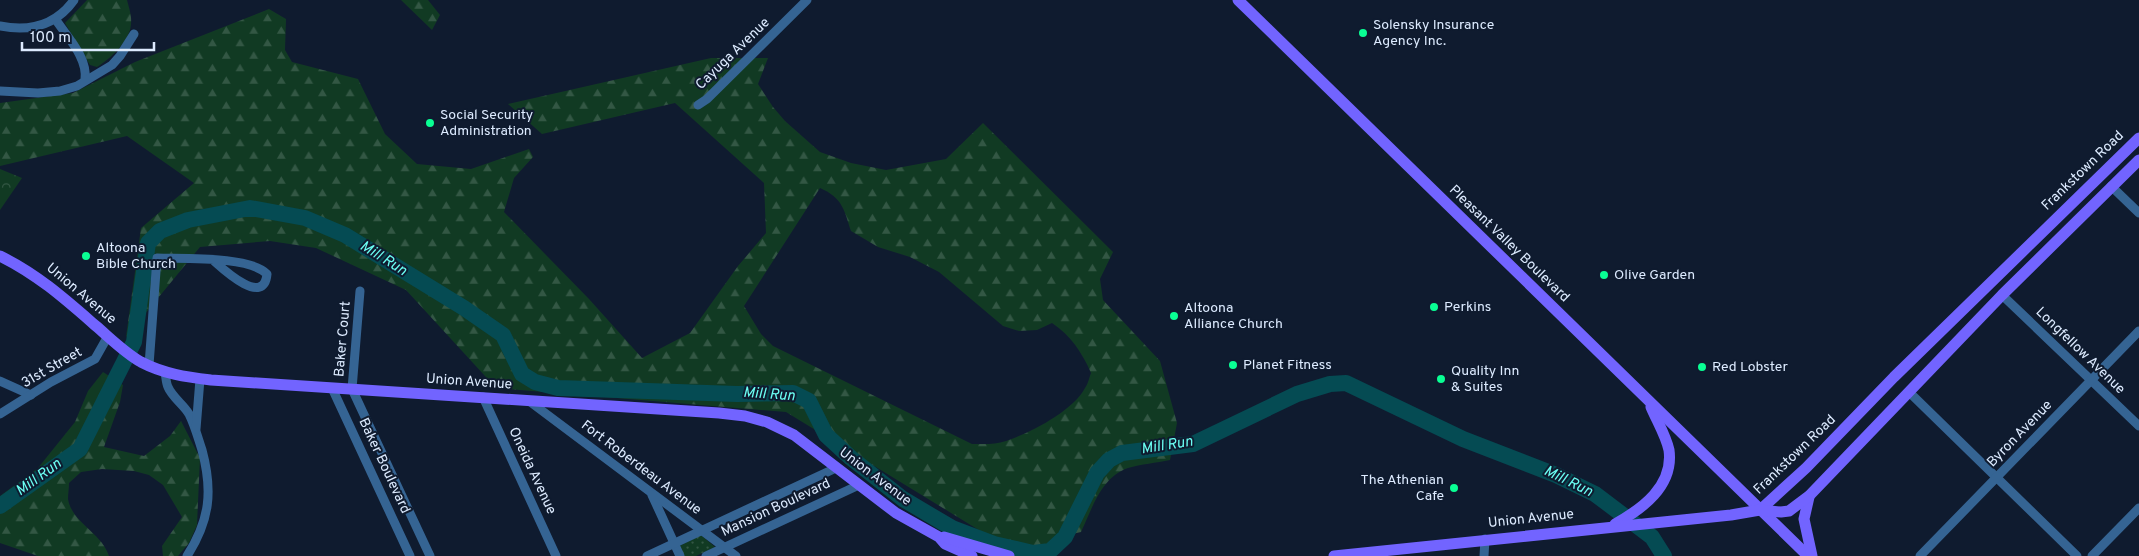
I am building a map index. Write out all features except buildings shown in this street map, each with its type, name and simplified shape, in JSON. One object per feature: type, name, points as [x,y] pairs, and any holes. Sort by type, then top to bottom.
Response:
[{"type":"main road","name":"Pleasant Valley Boulevard","points":[[1238,0],[1808,556]]},
{"type":"main road","name":"Frankstown Road","points":[[1760,510],[1806,468],[1894,377],[2139,138]]},
{"type":"main road","name":"Frankstown Road","points":[[1760,510],[1789,511],[1809,496],[2002,296],[2139,160]]},
{"type":"main road","name":"Union Avenue","points":[[0,256],[22,266],[42,280],[133,357],[165,372],[200,379],[745,416],[766,422],[794,435],[896,513],[939,537],[945,544],[972,556]]},
{"type":"main road","points":[[1990,284],[2002,296]]},
{"type":"main road","points":[[1894,377],[1908,392]]},
{"type":"main road","points":[[1617,525],[1635,513],[1654,496],[1667,472],[1669,451],[1649,402]]},
{"type":"main road","points":[[1809,496],[1804,519],[1812,556]]},
{"type":"main road","name":"Union Avenue","points":[[1334,556],[1378,554],[1484,539],[1760,510]]},
{"type":"main road","name":"Union Avenue","points":[[939,537],[948,538],[997,555],[1009,556]]},
{"type":"street","points":[[0,26],[12,28],[26,27],[56,20],[74,0]]},
{"type":"street","name":"Cayuga Avenue","points":[[698,105],[807,0]]},
{"type":"street","points":[[56,20],[84,61],[85,80]]},
{"type":"street","points":[[0,91],[38,93],[60,91],[77,86],[112,64],[120,56],[134,34]]},
{"type":"street","points":[[2111,186],[2139,213]]},
{"type":"street","points":[[149,365],[157,258],[239,262],[263,269],[267,274],[266,280],[262,286],[256,288],[246,285],[232,277],[214,261]]},
{"type":"street","name":"Baker Court","points":[[352,389],[360,291]]},
{"type":"street","name":"Longfellow Avenue","points":[[2002,296],[2139,426]]},
{"type":"street","name":"Byron Avenue","points":[[1920,556],[2139,331]]},
{"type":"street","name":"31st Street","points":[[0,414],[50,382],[95,359],[108,336]]},
{"type":"street","points":[[165,372],[168,389],[188,412],[196,431],[204,461],[209,497],[204,523],[187,556]]},
{"type":"street","points":[[196,431],[200,379]]},
{"type":"street","points":[[0,381],[31,395]]},
{"type":"street","name":"Baker Boulevard","points":[[332,388],[410,556]]},
{"type":"street","name":"Baker Boulevard","points":[[352,389],[430,556]]},
{"type":"street","points":[[1908,392],[2077,556]]},
{"type":"street","name":"Oneida Avenue","points":[[483,397],[556,556]]},
{"type":"street","name":"Fort Roberdeau Avenue","points":[[530,401],[736,556]]},
{"type":"street","name":"Mansion Boulevard","points":[[646,556],[836,468]]},
{"type":"street","name":"Mansion Boulevard","points":[[706,556],[859,486]]},
{"type":"street","points":[[651,492],[680,556]]},
{"type":"street","points":[[2092,556],[2139,508]]},
{"type":"street","points":[[1484,539],[1484,556]]},
{"type":"green space","points":[[87,0],[127,0],[131,15],[130,30],[127,37],[108,59],[97,67],[90,65],[65,23]]},
{"type":"green space","points":[[401,0],[428,0],[440,15],[432,30]]},
{"type":"green space","points":[[269,9],[286,19],[285,50],[292,62],[358,79],[385,134],[417,164],[471,169],[529,149],[533,157],[514,178],[504,212],[589,299],[642,358],[690,333],[738,266],[766,233],[764,183],[675,103],[542,134],[508,104],[711,58],[768,58],[758,84],[773,107],[785,121],[820,152],[851,163],[886,170],[946,159],[983,123],[1113,252],[1100,279],[1103,300],[1160,361],[1177,423],[1170,460],[1138,465],[1119,472],[1104,486],[1098,495],[1081,532],[1059,537],[1042,549],[1005,546],[786,412],[496,388],[406,290],[316,248],[270,241],[200,247],[126,337],[141,228],[194,183],[127,136],[0,166],[0,103],[73,93],[135,62]],"holes":[[[820,188],[828,192],[842,205],[851,231],[878,247],[910,257],[939,272],[1003,326],[1019,331],[1037,330],[1052,323],[1059,328],[1075,345],[1091,373],[1087,385],[1079,397],[1061,413],[1027,433],[1002,442],[972,444],[773,346],[761,334],[744,306]]]},
{"type":"green space","points":[[0,169],[22,178],[0,210]]},
{"type":"green space","points":[[103,372],[123,385],[120,402],[104,447],[144,456],[170,436],[181,421],[200,458],[197,525],[189,543],[178,556],[163,556],[162,546],[182,517],[163,485],[149,475],[134,471],[102,469],[81,472],[69,483],[68,499],[75,515],[100,541],[109,556],[38,556],[0,543],[0,496],[38,468],[75,422],[88,391]]},
{"type":"green space","points":[[702,536],[715,547],[696,556],[684,556],[679,546]]},
{"type":"waterway","name":"Mill Run","points":[[0,506],[80,449],[134,342],[148,243],[160,231],[188,220],[250,208],[305,218],[345,235],[464,308],[503,335],[522,374],[535,382],[558,388],[737,394],[793,393],[809,401],[826,435],[851,458],[903,499],[952,528],[994,544],[1033,553],[1050,551],[1065,537],[1097,473],[1109,460],[1122,453],[1193,444],[1297,394],[1330,384],[1346,383],[1463,439],[1556,475],[1595,494],[1652,537],[1664,556]]},
{"type":"place","name":"Solensky Insurance Agency Inc.","points":[[1363,33]]},
{"type":"place","name":"Social Security Administration","points":[[430,123]]},
{"type":"place","name":"Altoona Bible Church","points":[[86,256]]},
{"type":"place","name":"Olive Garden","points":[[1604,275]]},
{"type":"place","name":"Perkins","points":[[1434,307]]},
{"type":"place","name":"Altoona Alliance Church","points":[[1174,316]]},
{"type":"place","name":"Planet Fitness","points":[[1233,365]]},
{"type":"place","name":"Red Lobster","points":[[1702,367]]},
{"type":"place","name":"Quality Inn & Suites","points":[[1441,379]]},
{"type":"place","name":"The Athenian Cafe","points":[[1454,488]]}]
